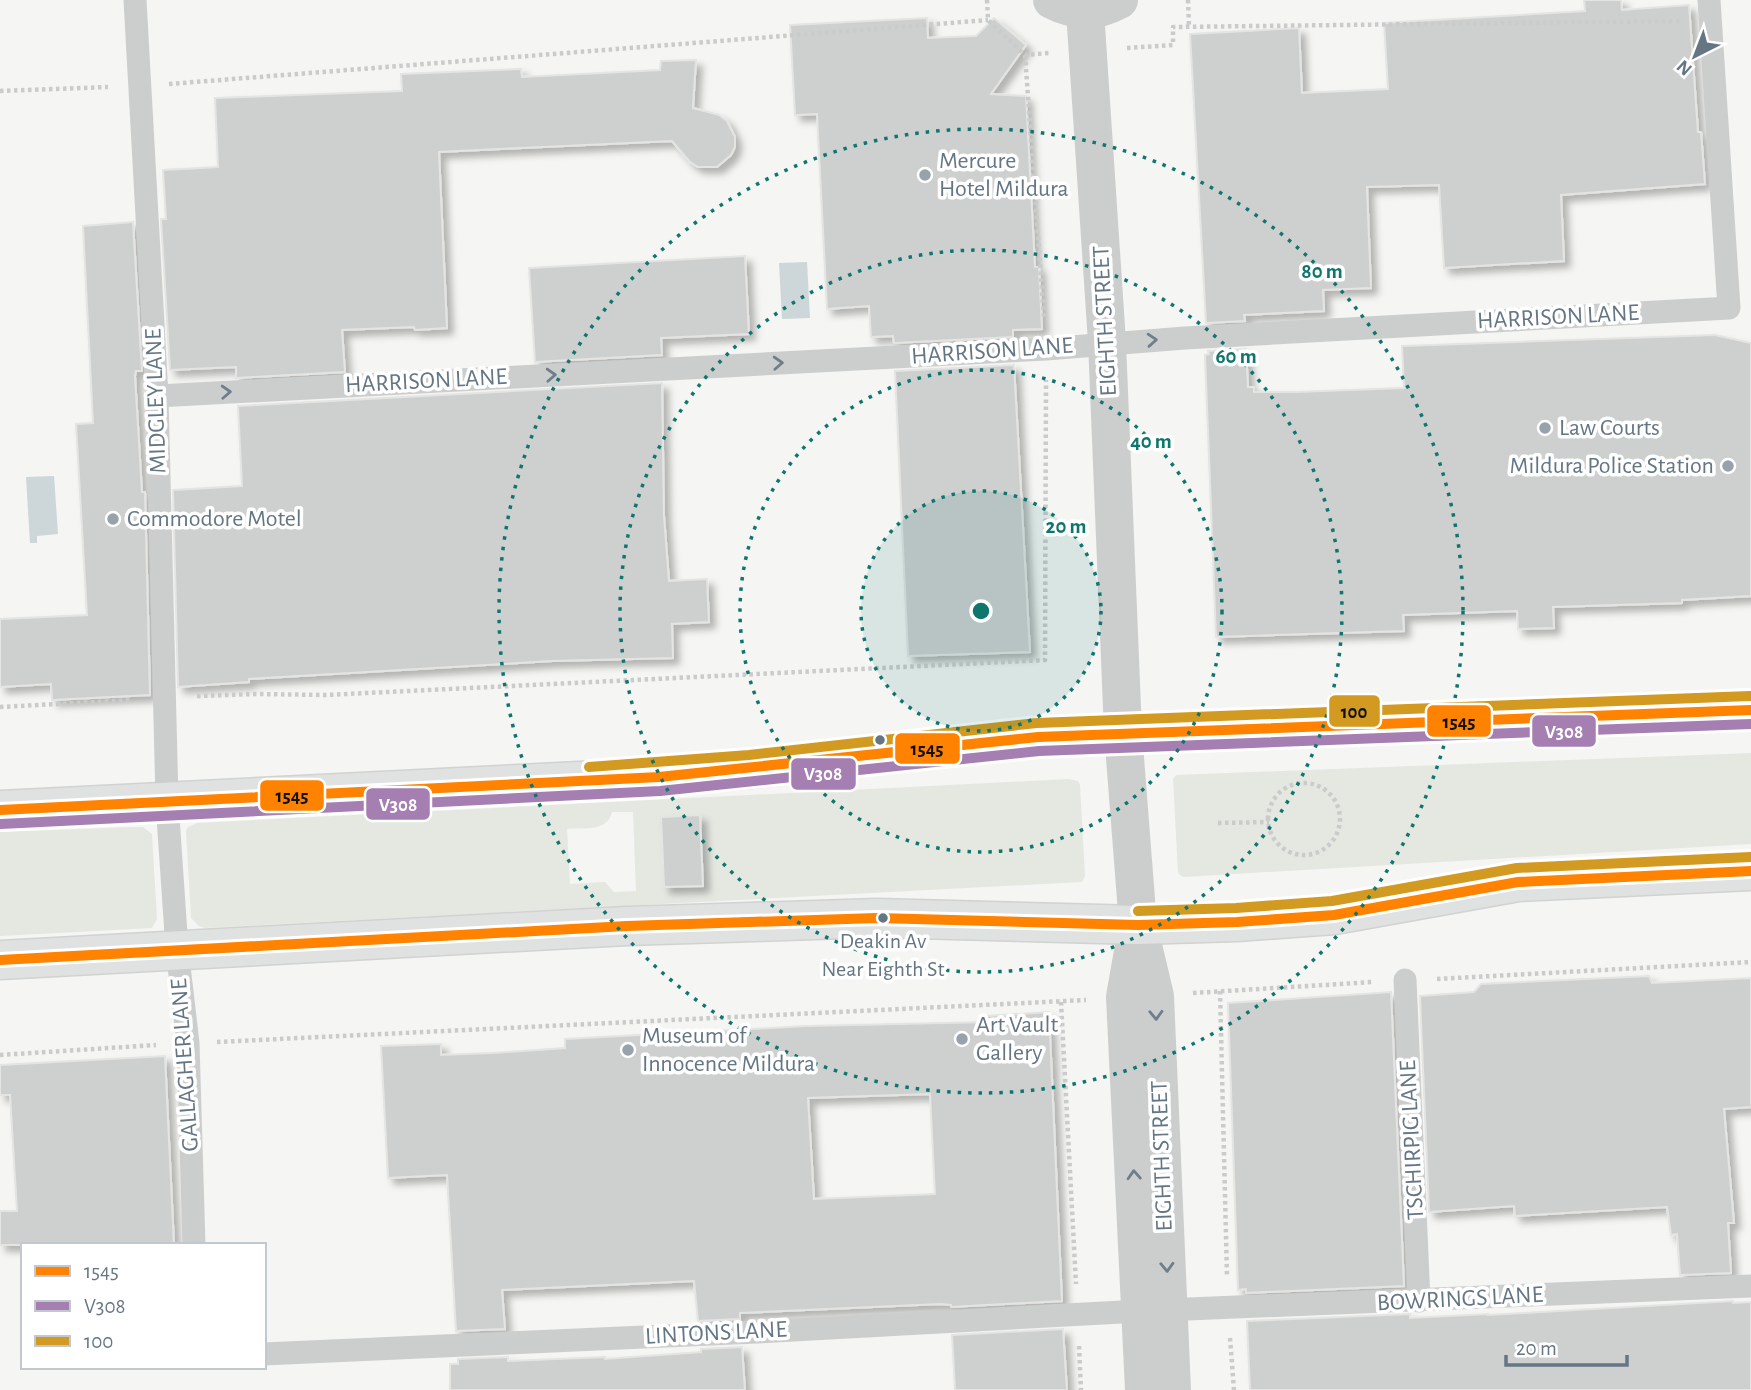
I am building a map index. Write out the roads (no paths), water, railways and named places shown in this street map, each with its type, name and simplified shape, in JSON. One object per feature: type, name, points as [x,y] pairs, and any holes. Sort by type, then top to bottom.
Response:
[{"type":"highway","points":[[0,810],[659,777],[1019,738],[1123,732],[1751,710]]},
{"type":"highway","points":[[0,960],[627,926],[877,918],[1138,925],[1237,922],[1334,915],[1518,882],[1751,871]]},
{"type":"street","name":"EIGHTH STREET","points":[[1085,4],[1107,342],[1123,732],[1138,925],[1155,996],[1154,1311],[1144,1390]]},
{"type":"street","name":"EIGHTH STREET","points":[[1138,925],[1125,997],[1154,1311],[1172,1390]]},
{"type":"lane","name":"MIDGLEY LANE","points":[[135,0],[158,396],[167,802]]},
{"type":"lane","name":"HARRISON LANE","points":[[158,396],[1046,349],[1107,342],[1729,308],[1710,10]]},
{"type":"lane","name":"GALLAGHER LANE","points":[[167,802],[177,949],[188,1043],[194,1243]]},
{"type":"lane","name":"TSCHIRPIG LANE","points":[[1405,980],[1419,1301]]},
{"type":"lane","name":"BOWRINGS LANE","points":[[1154,1311],[1751,1286]]},
{"type":"lane","name":"LINTONS LANE","points":[[266,1354],[1154,1311]]},
{"type":"place","name":"Mercure Hotel Mildura","points":[[925,175]]},
{"type":"place","name":"Law Courts","points":[[1545,428]]},
{"type":"place","name":"Mildura Police Station","points":[[1728,466]]},
{"type":"place","name":"Commodore Motel","points":[[113,519]]},
{"type":"place","name":"Deakin Av Near Eighth St","points":[[883,918]]},
{"type":"place","name":"Art Vault Gallery","points":[[962,1039]]},
{"type":"place","name":"Museum of Innocence Mildura","points":[[628,1050]]}]
